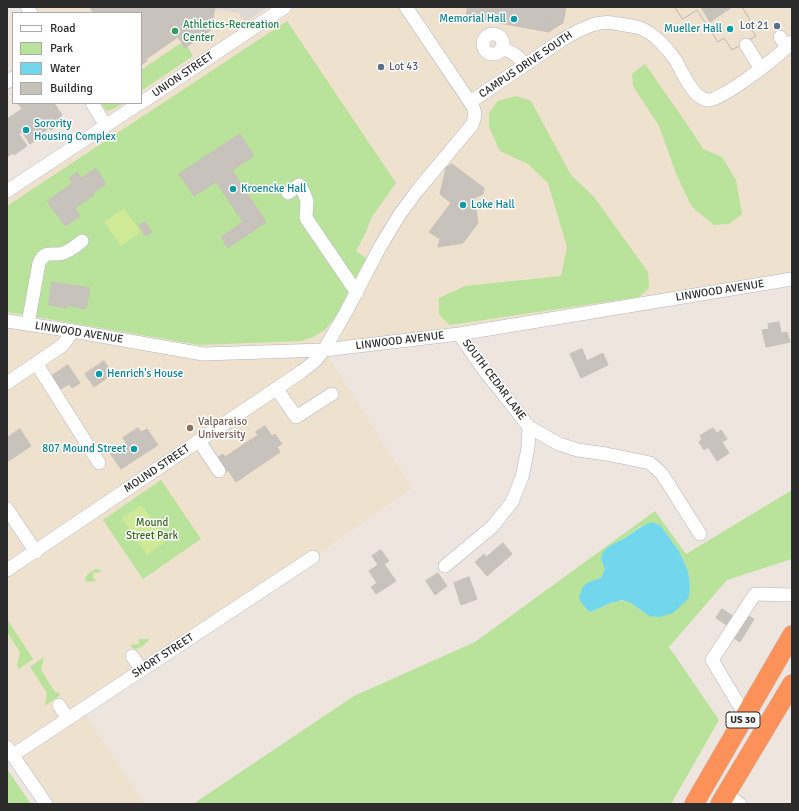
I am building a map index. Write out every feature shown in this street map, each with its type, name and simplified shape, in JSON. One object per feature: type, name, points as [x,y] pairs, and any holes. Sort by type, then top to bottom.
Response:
[{"type":"highway","name":"US 30","points":[[694,804],[792,636]]},
{"type":"highway","name":"US 30","points":[[729,801],[792,684]]},
{"type":"street","name":"UNION STREET","points":[[142,102],[285,7]]},
{"type":"street","name":"CAMPUS DRIVE SOUTH","points":[[324,350],[357,293],[380,247],[400,214],[417,191],[472,125],[476,117],[475,109],[406,7]]},
{"type":"street","name":"CAMPUS DRIVE SOUTH","points":[[470,102],[578,31],[594,25],[610,22],[642,29],[666,48],[694,92],[701,98],[709,101],[718,98],[761,69],[786,42]]},
{"type":"street","points":[[746,45],[761,69]]},
{"type":"street","points":[[501,48],[517,55],[525,65]]},
{"type":"street","points":[[93,104],[106,126]]},
{"type":"street","name":"UNION STREET","points":[[7,191],[139,104]]},
{"type":"street","points":[[288,193],[299,185],[307,200],[306,218],[357,293]]},
{"type":"street","points":[[28,324],[41,258],[50,253],[63,254],[82,242]]},
{"type":"street","name":"LINWOOD AVENUE","points":[[7,321],[203,354],[324,350],[459,334],[792,279]]},
{"type":"street","points":[[7,383],[63,344],[72,331]]},
{"type":"street","name":"SOUTH CEDAR LANE","points":[[459,334],[486,373],[529,427],[559,444],[578,450],[625,457],[650,463],[662,474],[700,534]]},
{"type":"street","name":"MOUND STREET","points":[[7,570],[36,552],[302,372],[324,350]]},
{"type":"street","points":[[36,363],[99,463]]},
{"type":"street","points":[[277,389],[296,417],[332,394]]},
{"type":"street","points":[[445,566],[492,527],[512,502],[522,477],[528,448],[529,427]]},
{"type":"street","points":[[199,441],[219,471]]},
{"type":"street","points":[[7,509],[36,552]]},
{"type":"street","name":"SHORT STREET","points":[[9,750],[68,719],[313,557]]},
{"type":"street","points":[[745,715],[712,660],[755,594],[792,595]]},
{"type":"street","points":[[132,656],[142,670]]},
{"type":"street","points":[[59,705],[68,719]]},
{"type":"street","points":[[9,750],[46,804]]},
{"type":"shaded area","name":"Valparaiso University","points":[[27,7],[792,7],[792,279],[325,351],[412,488],[313,557],[82,710],[145,804],[46,804],[7,758],[7,191],[106,126],[93,104],[142,104],[142,12],[30,12]]},
{"type":"shaded area","points":[[215,7],[268,7],[245,22],[239,13],[215,9]]},
{"type":"green space","points":[[287,21],[396,183],[371,218],[367,230],[356,251],[366,258],[335,318],[325,330],[313,337],[301,341],[200,345],[7,312],[7,206]]},
{"type":"green space","points":[[181,43],[185,47],[187,46],[193,56],[142,90],[142,69]]},
{"type":"green space","points":[[645,64],[703,149],[722,157],[736,180],[742,214],[729,224],[714,225],[692,207],[677,176],[659,126],[633,86],[632,74]]},
{"type":"green space","points":[[516,96],[531,101],[571,175],[594,197],[648,272],[649,288],[639,297],[450,325],[439,315],[439,298],[465,286],[561,276],[567,247],[548,183],[528,164],[500,151],[489,127],[489,113],[498,101]]},
{"type":"green space","points":[[102,104],[121,104],[108,111]]},
{"type":"green space","points":[[124,208],[141,232],[121,246],[104,222]]},
{"type":"green space","name":"Mound Street Park","points":[[161,480],[201,539],[143,579],[103,520]]},
{"type":"green space","points":[[792,490],[792,559],[727,580],[669,647],[719,720],[671,804],[193,804],[354,696],[475,642],[655,511],[686,554]],"holes":[[[641,526],[661,526],[679,551],[688,571],[690,584],[649,616],[626,601],[610,603],[590,612],[587,583],[601,578],[605,569],[602,562],[608,548]]]},
{"type":"green space","points":[[142,505],[166,541],[147,555],[122,518]]},
{"type":"green space","points":[[95,569],[102,572],[93,573],[93,577],[96,581],[86,582],[85,579],[87,575]]},
{"type":"green space","points":[[7,619],[33,659],[19,669],[17,665],[20,652],[7,632]]},
{"type":"green space","points":[[139,639],[149,639],[144,645],[137,649],[130,645],[139,644]]},
{"type":"green space","points":[[44,657],[41,670],[55,692],[59,693],[60,695],[45,706],[47,693],[30,667]]},
{"type":"green space","points":[[7,769],[31,804],[7,804]]},
{"type":"water","points":[[652,522],[661,526],[679,551],[688,571],[690,584],[689,598],[673,613],[660,617],[649,616],[631,603],[622,600],[590,612],[579,599],[582,589],[586,584],[601,578],[605,569],[601,558],[604,551],[609,546]]},
{"type":"building","name":"Athletics-Recreation Center","points":[[90,7],[215,7],[213,18],[218,25],[185,48],[178,37],[146,59],[147,61],[142,64],[142,12],[93,12]]},
{"type":"building","name":"Memorial Hall","points":[[468,7],[543,7],[556,27],[549,32],[466,17]]},
{"type":"building","points":[[543,7],[566,7],[563,23],[556,27]]},
{"type":"building","name":"Mueller Hall","points":[[675,7],[701,7],[710,22],[732,7],[742,7],[750,20],[747,23],[756,36],[732,50],[724,38],[718,42],[697,10],[683,19]]},
{"type":"building","name":"Mueller Hall","points":[[675,7],[742,7],[750,20],[747,23],[756,36],[732,50],[724,38],[718,42],[697,10],[683,19]]},
{"type":"building","name":"Sorority Housing Complex","points":[[19,104],[55,104],[62,115],[60,117],[63,121],[51,130],[49,128],[40,134],[42,136],[30,144],[22,132],[19,134],[27,146],[14,155],[13,153],[7,157],[7,119],[22,109]]},
{"type":"building","name":"Kroencke Hall","points":[[240,134],[254,156],[232,170],[266,222],[228,248],[221,237],[243,222],[216,182],[194,196],[179,174]]},
{"type":"building","name":"Loke Hall","points":[[452,164],[484,188],[483,194],[474,198],[478,223],[463,243],[438,247],[440,239],[429,232],[451,203],[440,194],[446,168]]},
{"type":"building","points":[[96,168],[106,184],[93,193],[94,195],[75,208],[80,216],[65,226],[47,201],[73,183],[69,178],[77,172],[81,178]]},
{"type":"building","points":[[145,222],[152,232],[146,236],[139,226]]},
{"type":"building","points":[[52,282],[90,288],[86,309],[67,305],[67,308],[49,305]]},
{"type":"building","points":[[779,322],[781,333],[787,332],[790,342],[766,347],[762,330],[769,329],[768,324]]},
{"type":"building","points":[[582,349],[587,361],[603,353],[608,365],[581,378],[570,354]]},
{"type":"building","name":"Henrich's House","points":[[104,361],[113,374],[94,387],[85,374]]},
{"type":"building","points":[[68,365],[80,383],[72,388],[69,384],[59,390],[50,377]]},
{"type":"building","points":[[265,426],[272,436],[275,434],[282,444],[277,447],[280,452],[236,482],[228,470],[226,472],[223,469],[225,468],[218,457],[223,454],[225,457],[258,435],[256,432]]},
{"type":"building","name":"807 Mound Street","points":[[138,428],[141,432],[147,429],[158,445],[121,469],[110,453],[126,442],[123,438]]},
{"type":"building","points":[[713,428],[717,433],[721,430],[727,439],[722,442],[729,453],[717,461],[708,447],[704,450],[699,442],[702,439],[700,436]]},
{"type":"building","points":[[20,429],[31,446],[7,462],[7,438]]},
{"type":"building","points":[[503,543],[512,554],[487,576],[475,562],[484,554],[486,557]]},
{"type":"building","points":[[381,550],[389,561],[384,564],[396,581],[376,594],[371,587],[377,583],[369,571],[378,565],[372,556]]},
{"type":"building","points":[[438,573],[447,586],[435,595],[426,581]]},
{"type":"building","points":[[469,577],[477,599],[461,605],[454,583]]},
{"type":"building","points":[[722,609],[736,618],[730,627],[716,618]]},
{"type":"building","points":[[744,613],[754,619],[740,642],[729,635]]},
{"type":"place","name":"Memorial Hall","points":[[514,19]]},
{"type":"place","name":"Lot 21","points":[[777,26]]},
{"type":"place","name":"Mueller Hall","points":[[730,29]]},
{"type":"place","name":"Athletics-Recreation Center","points":[[175,31]]},
{"type":"place","name":"Lot 43","points":[[381,67]]},
{"type":"place","name":"Sorority Housing Complex","points":[[26,130]]},
{"type":"place","name":"Kroencke Hall","points":[[233,189]]},
{"type":"place","name":"Loke Hall","points":[[463,205]]},
{"type":"place","name":"Henrich's House","points":[[99,374]]},
{"type":"place","name":"Valparaiso University","points":[[190,428]]},
{"type":"place","name":"807 Mound Street","points":[[134,449]]}]
